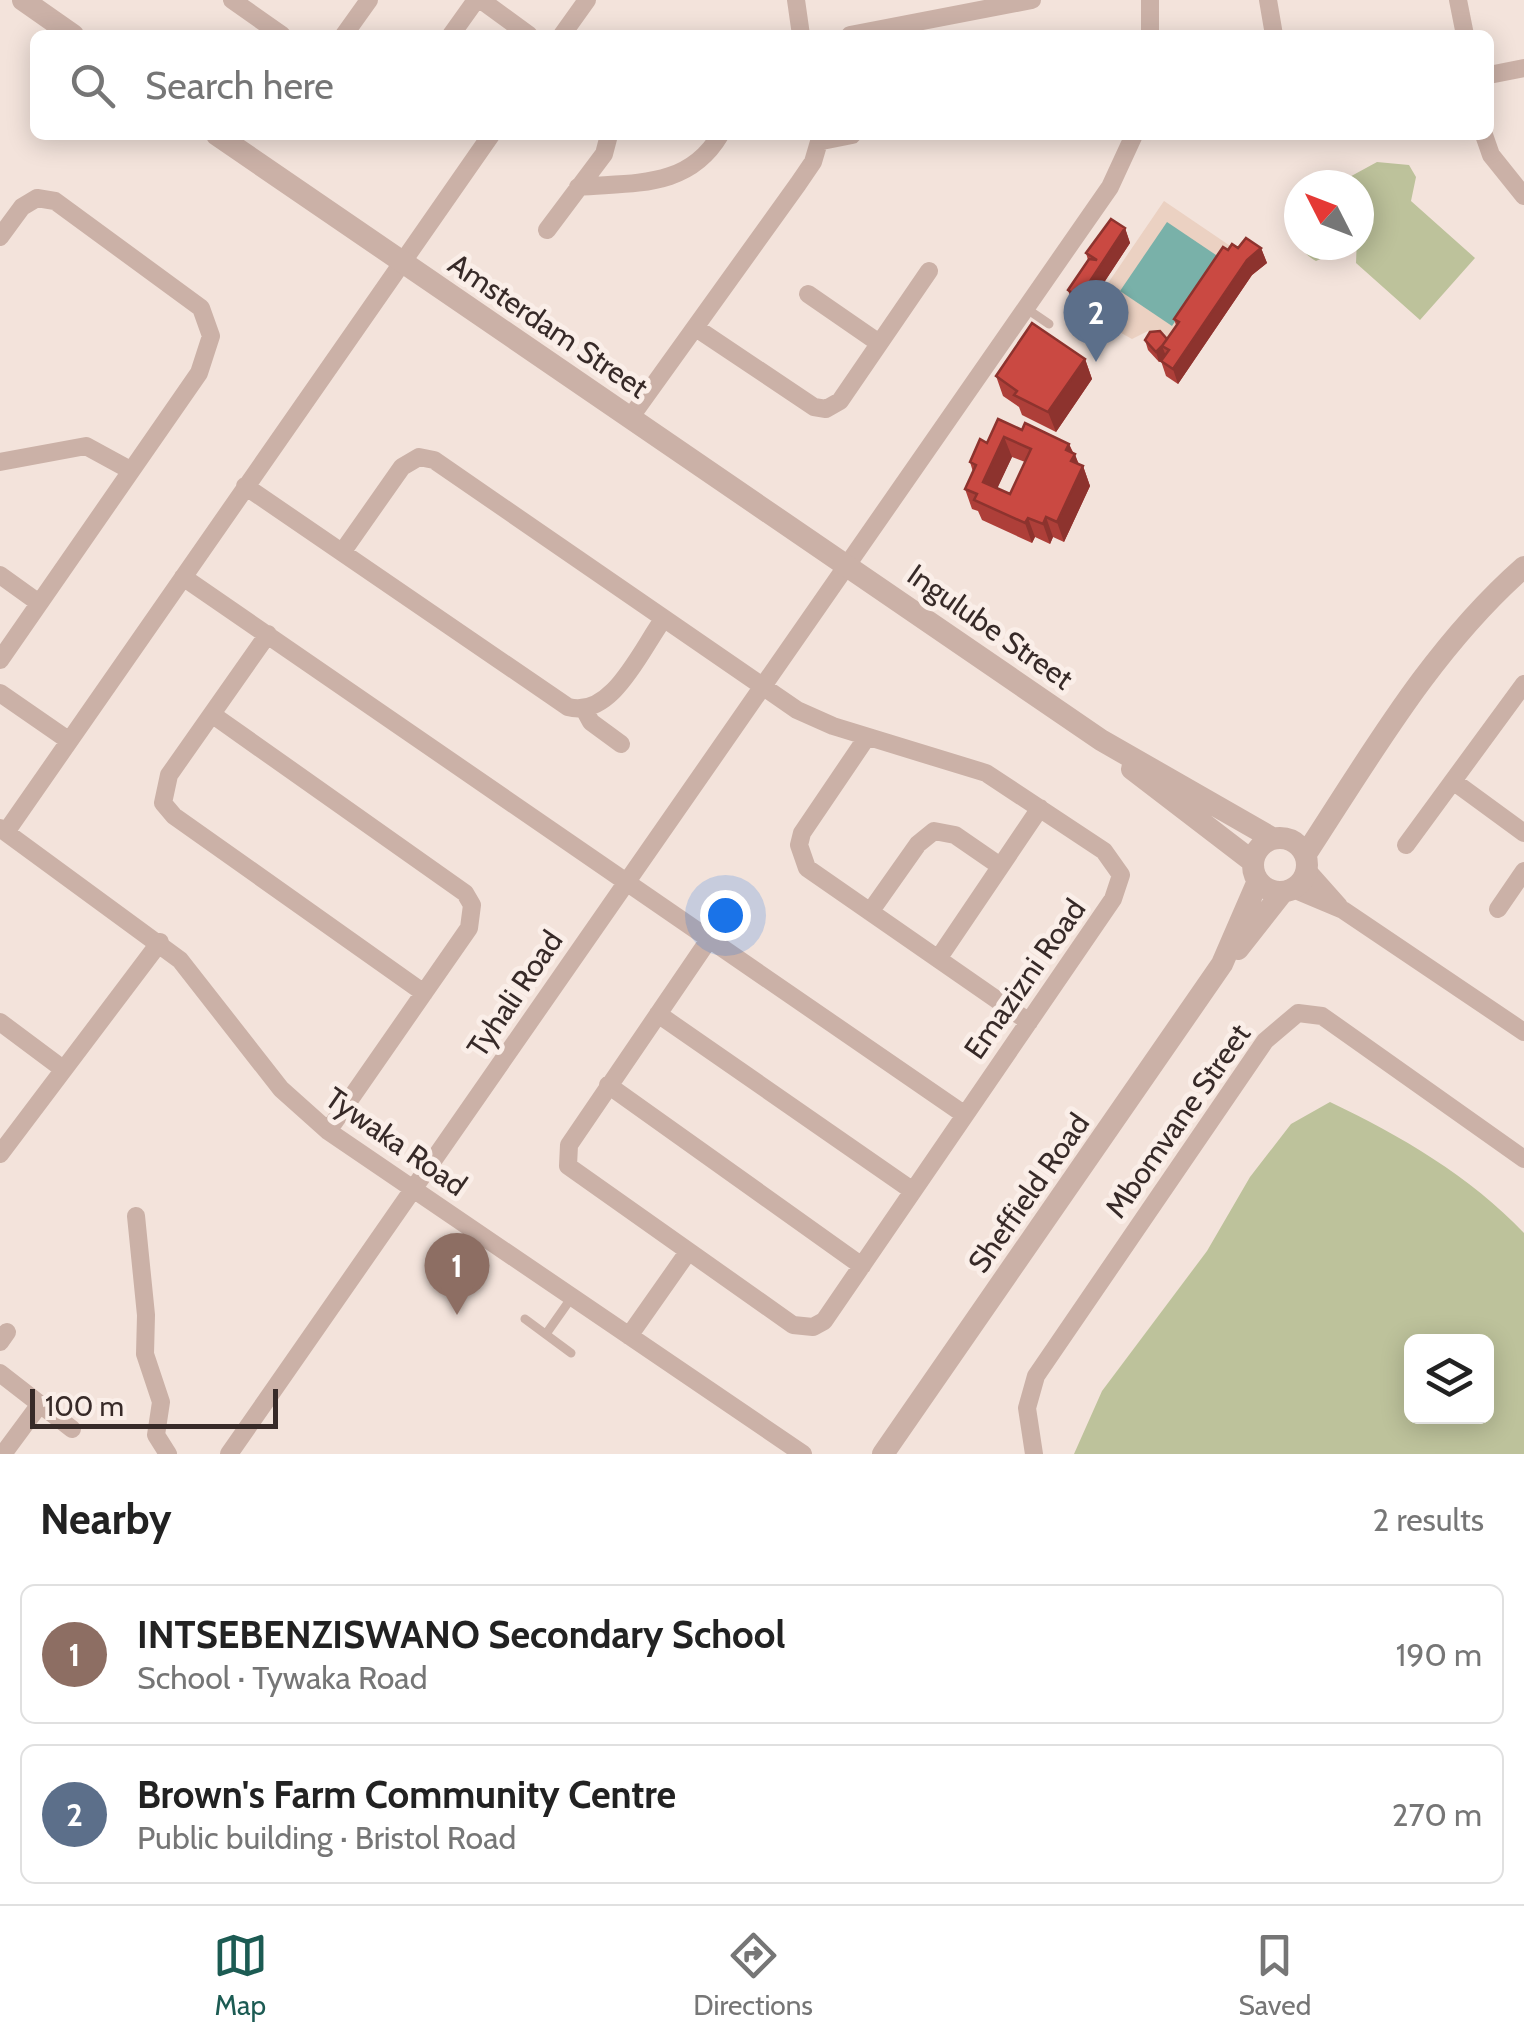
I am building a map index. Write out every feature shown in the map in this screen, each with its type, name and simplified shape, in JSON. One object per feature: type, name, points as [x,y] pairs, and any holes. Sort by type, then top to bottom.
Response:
[{"type":"street","points":[[23,0],[66,30]]},
{"type":"street","points":[[232,0],[256,7],[277,30]]},
{"type":"street","points":[[348,30],[369,0]]},
{"type":"street","points":[[455,30],[479,0],[522,30]]},
{"type":"street","points":[[566,30],[587,0]]},
{"type":"street","points":[[796,0],[800,30]]},
{"type":"street","points":[[876,30],[1032,0]]},
{"type":"street","points":[[1150,0],[1150,30]]},
{"type":"street","points":[[1268,0],[1273,30]]},
{"type":"street","points":[[1458,0],[1464,30]]},
{"type":"street","points":[[1494,74],[1524,68]]},
{"type":"street","name":"Amsterdam Street","points":[[224,140],[845,564]]},
{"type":"street","points":[[3,830],[488,140]]},
{"type":"street","points":[[546,230],[604,154],[608,140]]},
{"type":"street","points":[[578,187],[679,175],[693,169],[716,140]]},
{"type":"street","points":[[630,418],[798,184],[820,140]]},
{"type":"street","name":"Tyhali Road","points":[[229,1454],[1110,187],[1132,140]]},
{"type":"street","points":[[1486,140],[1491,155],[1524,196]]},
{"type":"street","points":[[0,237],[22,207],[37,198],[55,201],[201,308],[211,336],[198,372],[0,660]]},
{"type":"street","points":[[696,328],[814,407],[826,409],[840,401],[929,270]]},
{"type":"street","points":[[808,294],[879,343]]},
{"type":"street","points":[[0,462],[86,446],[130,470]]},
{"type":"street","name":"Emazizni Road","points":[[343,552],[402,468],[418,458],[434,460],[662,620],[811,717],[973,767],[1104,850],[1121,876],[1113,900],[824,1321],[802,1328],[688,1252]]},
{"type":"street","points":[[245,486],[568,707],[585,712],[602,704],[662,620]]},
{"type":"street","name":"Ingulube Street","points":[[845,564],[1100,740],[1294,850],[1343,910]]},
{"type":"street","points":[[1294,850],[1426,672],[1490,597],[1524,567]]},
{"type":"street","points":[[0,575],[39,603]]},
{"type":"street","points":[[182,577],[965,1115]]},
{"type":"street","points":[[268,634],[164,785],[162,795],[168,810],[424,992]]},
{"type":"street","points":[[0,694],[68,740]]},
{"type":"street","points":[[1406,846],[1521,694]]},
{"type":"street","points":[[585,712],[591,722],[621,744]]},
{"type":"street","points":[[213,716],[469,898],[473,915],[468,928],[328,1131]]},
{"type":"street","points":[[867,737],[808,821],[799,845],[807,868],[1029,1022]]},
{"type":"street","name":"Ingulube Street","points":[[1100,740],[1255,871],[1268,890],[1287,891],[1343,910],[1524,1032]]},
{"type":"street","points":[[1453,781],[1524,833]]},
{"type":"street","points":[[938,959],[1040,808]]},
{"type":"street","name":"Tywaka Road","points":[[3,830],[180,960],[281,1089],[328,1131],[803,1454]]},
{"type":"street","points":[[870,912],[918,844],[934,831],[955,834],[1000,866]]},
{"type":"street","name":"Sheffield Road","points":[[882,1454],[1222,964],[1287,891],[1294,850],[1256,851],[1255,871],[1222,964]]},
{"type":"street","points":[[1498,909],[1524,870]]},
{"type":"street","points":[[629,1336],[688,1252],[568,1166],[569,1145],[710,938]]},
{"type":"street","points":[[0,1154],[160,942]]},
{"type":"street","points":[[658,1014],[913,1191]]},
{"type":"street","name":"Mbomvane Street","points":[[1034,1454],[1026,1408],[1036,1376],[1265,1041],[1298,1014],[1322,1016],[1524,1158]]},
{"type":"street","points":[[0,1022],[64,1070]]},
{"type":"street","points":[[608,1085],[862,1266]]},
{"type":"street","points":[[136,1216],[146,1315],[144,1354],[161,1402],[156,1435],[168,1454]]},
{"type":"street","points":[[0,1373],[72,1428]]},
{"type":"street","points":[[3,1454],[40,1404]]},
{"type":"lane","points":[[1025,308],[1049,324]]},
{"type":"lane","points":[[546,1334],[572,1298]]},
{"type":"lane","points":[[526,1320],[571,1353]]},
{"type":"green space","points":[[1377,162],[1409,165],[1416,177],[1411,201],[1475,258],[1420,320],[1356,263],[1374,260],[1374,170],[1362,170]]},
{"type":"green space","points":[[1330,1102],[1458,1175],[1524,1233],[1524,1454],[1074,1454],[1102,1391],[1207,1251],[1250,1177],[1291,1124]]},
{"type":"shaded area","points":[[1164,201],[1248,258],[1184,337],[1154,342],[1148,331],[1132,339],[1087,314]]},
{"type":"water","points":[[1167,222],[1219,257],[1172,326],[1120,291]]},
{"type":"building","points":[[1111,219],[1125,228],[1079,298],[1068,290],[1089,259],[1097,260],[1086,253]]},
{"type":"building","points":[[1246,238],[1261,248],[1247,260],[1173,369],[1161,361],[1169,350],[1162,346],[1179,322],[1174,319],[1223,247],[1228,250],[1232,244],[1238,248]]},
{"type":"building","points":[[1032,323],[1085,359],[1048,412],[1014,395],[1017,391],[996,376]]},
{"type":"building","points":[[1160,331],[1167,339],[1156,352],[1145,340],[1150,332]]},
{"type":"building","points":[[998,419],[1022,430],[1025,423],[1069,444],[1066,450],[1075,454],[1071,461],[1083,466],[1057,522],[1046,517],[1043,524],[1028,518],[1025,523],[974,500],[977,494],[965,489],[976,465],[970,462],[980,439],[987,443]],"holes":[[[1004,437],[1031,449],[1010,494],[983,482]]]},
{"type":"place","name":"Brown's Farm Community Centre","points":[[1096,362]]},
{"type":"place","name":"INTSEBENZISWANO Secondary School","points":[[457,1315]]}]
